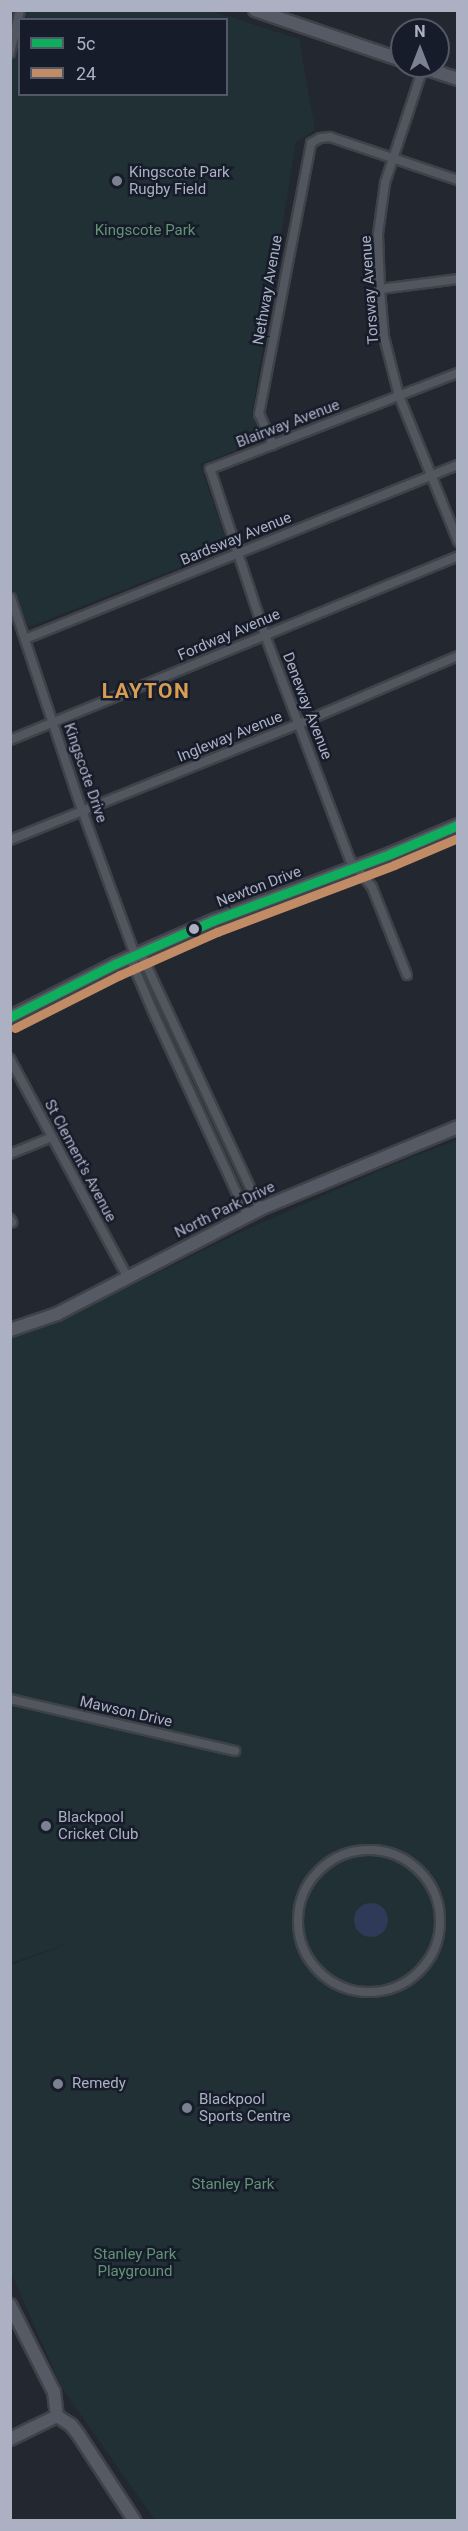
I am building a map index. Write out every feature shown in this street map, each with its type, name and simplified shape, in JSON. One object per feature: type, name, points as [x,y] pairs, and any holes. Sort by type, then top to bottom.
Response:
[{"type":"street","points":[[255,10],[390,56]]},
{"type":"street","points":[[10,53],[16,15]]},
{"type":"street","name":"Torsway Avenue","points":[[418,78],[385,183],[378,234],[384,337],[399,396],[458,541]]},
{"type":"street","name":"Nethway Avenue","points":[[273,445],[259,414],[308,147],[314,140],[330,137],[392,159]]},
{"type":"street","points":[[392,159],[458,180]]},
{"type":"street","points":[[380,289],[458,279]]},
{"type":"street","name":"Blairway Avenue","points":[[238,552],[210,469],[458,373]]},
{"type":"street","name":"Bardsway Avenue","points":[[25,639],[458,465]]},
{"type":"street","name":"Deneway Avenue","points":[[238,552],[265,635],[350,860],[372,887],[407,975]]},
{"type":"street","name":"Fordway Avenue","points":[[10,740],[458,556]]},
{"type":"street","name":"Kingscote Drive","points":[[11,598],[82,810],[135,955]]},
{"type":"street","name":"Ingleway Avenue","points":[[10,840],[299,724],[458,656]]},
{"type":"street","name":"Newton Drive","points":[[10,1017],[135,955],[212,921],[458,825]]},
{"type":"street","points":[[247,1215],[133,965],[135,955],[143,958],[260,1209]]},
{"type":"street","name":"St Clement's Avenue","points":[[10,1059],[127,1276]]},
{"type":"street","name":"North Park Drive","points":[[10,1330],[57,1314],[260,1209],[367,1162],[458,1127]]},
{"type":"street","points":[[10,1154],[52,1137]]},
{"type":"street","name":"Mawson Drive","points":[[10,1699],[236,1751]]},
{"type":"street","points":[[369,1849],[396,1855],[419,1869],[431,1884],[439,1902],[441,1919],[439,1937],[433,1953],[420,1971],[405,1982],[389,1989],[372,1992],[344,1987],[320,1973],[308,1958],[300,1941],[297,1922],[302,1896],[316,1873],[335,1858],[369,1849]]},
{"type":"street","points":[[10,2305],[14,2320],[54,2392],[57,2416]]},
{"type":"street","points":[[10,2439],[57,2416]]},
{"type":"street","points":[[57,2416],[71,2425],[78,2434],[134,2520]]},
{"type":"green space","name":"Kingscote Park","points":[[24,11],[211,11],[299,39],[315,130],[296,142],[252,414],[263,440],[200,464],[229,548],[29,627],[11,593],[10,70],[18,32],[18,96],[228,96],[228,18],[22,18]]},
{"type":"green space","points":[[146,965],[256,1201],[243,1207],[133,971]]},
{"type":"green space","name":"Stanley Park","points":[[457,1140],[457,2520],[155,2520],[62,2388],[11,2273],[11,1965],[75,1941],[11,1963],[11,1337],[51,1325],[243,1231],[397,1163]]},
{"type":"water","points":[[371,1903],[383,1908],[388,1920],[383,1932],[371,1937],[359,1932],[354,1920],[359,1908]]},
{"type":"transit line","name":"5c","points":[[10,1017],[115,964],[212,921],[390,854],[458,825]]},
{"type":"transit line","name":"24","points":[[15,1028],[120,975],[217,932],[394,865],[458,838]]},
{"type":"place","name":"Kingscote Park Rugby Field","points":[[117,181]]},
{"type":"place","name":"Blackpool Cricket Club","points":[[46,1826]]},
{"type":"place","name":"Remedy","points":[[58,2084]]},
{"type":"place","name":"Blackpool Sports Centre","points":[[187,2108]]},
{"type":"district","name":"LAYTON","points":[[146,691]]},
{"type":"park label","name":"Stanley Park Playground","points":[[135,2262]]}]
